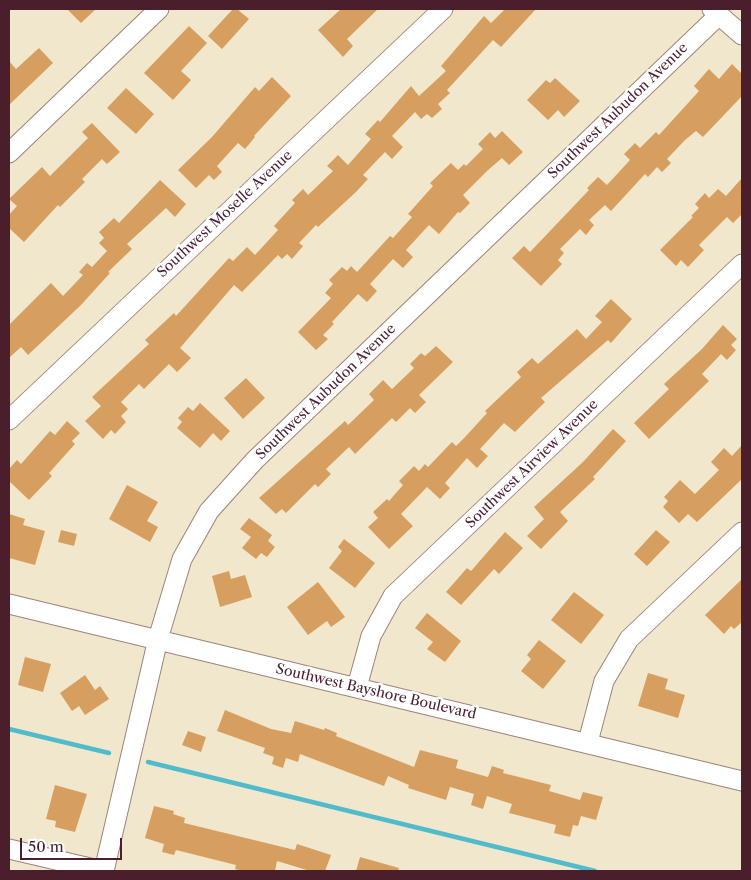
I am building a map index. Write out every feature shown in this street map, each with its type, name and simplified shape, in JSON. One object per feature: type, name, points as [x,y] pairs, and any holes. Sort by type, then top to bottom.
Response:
[{"type":"street","points":[[9,153],[159,9]]},
{"type":"street","name":"Southwest Moselle Avenue","points":[[9,420],[443,9]]},
{"type":"street","points":[[715,12],[742,34]]},
{"type":"street","name":"Southwest Aubudon Avenue","points":[[103,871],[158,639],[182,559],[208,511],[255,460],[715,12]]},
{"type":"street","name":"Southwest Airview Avenue","points":[[358,687],[371,636],[393,596],[742,264]]},
{"type":"street","points":[[588,742],[604,681],[629,640],[742,532]]},
{"type":"street","name":"Southwest Bayshore Boulevard","points":[[9,604],[588,742],[742,781]]},
{"type":"street","points":[[9,849],[103,871]]},
{"type":"building","points":[[67,9],[96,9],[81,23]]},
{"type":"building","points":[[233,9],[237,9],[249,19],[222,49],[208,36]]},
{"type":"building","points":[[341,9],[378,9],[347,39],[353,46],[343,57],[318,30]]},
{"type":"building","points":[[505,9],[536,9],[501,47],[493,40],[447,90],[450,93],[438,104],[442,109],[432,118],[427,114],[421,119],[415,112],[392,136],[403,147],[392,159],[385,152],[363,175],[368,179],[356,192],[318,227],[316,225],[299,243],[303,246],[292,259],[287,254],[282,259],[278,255],[242,292],[234,285],[180,348],[191,358],[177,372],[169,364],[144,389],[139,384],[121,402],[128,409],[121,416],[126,422],[115,434],[111,430],[103,439],[85,421],[101,406],[92,397],[149,344],[145,340],[174,313],[176,316],[229,258],[233,261],[247,247],[255,255],[278,230],[274,226],[295,203],[292,200],[303,189],[308,195],[333,171],[327,166],[338,155],[348,165],[371,139],[365,134],[378,120],[380,122],[411,86],[419,96],[446,71],[441,66],[484,16],[491,23]]},
{"type":"building","points":[[189,26],[207,43],[181,71],[191,80],[173,100],[144,73]]},
{"type":"building","points":[[39,48],[53,63],[9,105],[9,61],[16,69]]},
{"type":"building","points":[[732,64],[742,74],[742,96],[703,137],[696,131],[685,140],[667,159],[671,163],[662,172],[657,167],[648,177],[645,174],[611,211],[605,205],[589,220],[594,225],[586,235],[580,229],[560,249],[564,253],[558,260],[562,264],[541,286],[512,258],[524,246],[530,252],[589,190],[587,188],[598,177],[607,185],[630,160],[624,154],[635,143],[640,148],[656,132],[659,135],[699,91],[694,86],[709,69],[719,79]]},
{"type":"building","points":[[272,77],[291,96],[254,136],[245,149],[238,143],[217,166],[222,172],[214,180],[209,175],[196,188],[178,170],[212,137],[255,87],[259,91]]},
{"type":"building","points":[[555,78],[580,101],[564,117],[558,110],[548,120],[527,100],[546,80],[550,83]]},
{"type":"building","points":[[126,88],[154,114],[136,134],[107,108]]},
{"type":"building","points":[[92,123],[120,152],[107,164],[102,159],[82,179],[85,182],[60,207],[58,205],[24,242],[9,228],[9,215],[17,206],[9,199],[42,167],[50,176],[88,138],[82,132]]},
{"type":"building","points":[[502,131],[523,152],[509,165],[502,158],[487,171],[463,195],[470,203],[460,213],[458,212],[439,234],[429,225],[406,250],[413,257],[403,268],[393,259],[370,284],[377,291],[367,302],[358,294],[332,322],[334,324],[323,335],[328,339],[316,350],[298,332],[331,298],[325,293],[333,284],[329,280],[342,267],[347,271],[351,266],[357,272],[390,236],[393,238],[412,217],[408,214],[433,186],[430,183],[451,163],[458,170],[464,164],[466,166],[483,149],[478,144],[490,132],[495,138]]},
{"type":"building","points":[[742,178],[742,214],[733,223],[727,217],[699,245],[704,250],[688,267],[681,260],[676,266],[660,250],[693,217],[691,216],[699,208],[695,204],[705,193],[709,198],[718,189],[726,196]]},
{"type":"building","points":[[160,180],[186,204],[175,217],[166,208],[127,244],[132,249],[108,272],[110,273],[81,305],[28,355],[21,347],[9,358],[9,325],[51,283],[63,296],[83,275],[79,272],[87,263],[92,267],[107,251],[99,243],[104,238],[99,232],[114,218],[119,223]]},
{"type":"building","points":[[611,299],[632,319],[611,343],[608,340],[541,398],[545,402],[515,432],[504,423],[480,449],[488,456],[477,468],[467,458],[445,483],[450,488],[440,499],[427,487],[401,514],[413,526],[389,549],[368,527],[378,518],[373,512],[387,499],[389,501],[403,485],[399,481],[414,466],[419,471],[425,464],[428,467],[452,442],[456,446],[487,413],[485,411],[521,377],[517,372],[532,358],[538,364],[577,329],[586,339],[602,322],[595,316]]},
{"type":"building","points":[[723,325],[737,339],[731,345],[736,350],[727,360],[721,354],[702,374],[709,381],[649,439],[634,423],[669,389],[664,384],[702,349]]},
{"type":"building","points":[[436,346],[453,362],[419,395],[426,402],[415,413],[410,408],[396,422],[392,418],[355,454],[349,447],[326,469],[331,474],[318,487],[315,484],[286,513],[282,509],[276,514],[259,498],[345,421],[348,425],[374,400],[369,394],[383,380],[392,389],[414,368],[410,364],[421,353],[425,356]]},
{"type":"building","points":[[246,378],[265,398],[243,419],[224,398]]},
{"type":"building","points":[[200,403],[230,431],[221,441],[213,433],[200,448],[177,428],[182,422],[178,418],[188,407],[193,411]]},
{"type":"building","points":[[67,421],[80,433],[72,441],[75,444],[49,473],[52,476],[29,500],[9,481],[9,469],[17,460],[21,464],[50,431],[55,435]]},
{"type":"building","points":[[613,429],[626,441],[593,477],[595,479],[560,512],[568,521],[541,549],[527,536],[544,519],[534,507],[583,462]]},
{"type":"building","points":[[742,445],[742,479],[697,522],[688,514],[679,523],[663,507],[668,501],[664,497],[680,480],[695,494],[719,470],[711,462],[724,448],[732,456]]},
{"type":"building","points":[[127,485],[158,502],[147,521],[158,527],[150,542],[109,519]]},
{"type":"building","points":[[9,514],[25,519],[23,525],[45,531],[35,565],[9,558]]},
{"type":"building","points":[[249,518],[272,535],[268,541],[275,547],[267,557],[261,553],[256,559],[242,548],[251,537],[240,529]]},
{"type":"building","points":[[61,530],[77,534],[74,546],[58,542]]},
{"type":"building","points":[[656,530],[670,542],[647,566],[634,554]]},
{"type":"building","points":[[505,532],[523,548],[499,574],[494,569],[461,605],[446,592],[467,568],[471,571]]},
{"type":"building","points":[[344,539],[375,563],[355,588],[329,568],[342,551],[338,547]]},
{"type":"building","points":[[229,571],[231,579],[245,575],[252,597],[220,607],[212,576]]},
{"type":"building","points":[[742,579],[742,622],[734,629],[731,626],[724,634],[705,615]]},
{"type":"building","points":[[318,582],[345,617],[331,627],[327,621],[308,635],[287,607]]},
{"type":"building","points":[[574,592],[604,615],[581,644],[551,620]]},
{"type":"building","points":[[427,613],[461,641],[445,662],[427,649],[433,642],[415,628]]},
{"type":"building","points":[[539,640],[566,661],[543,689],[521,671],[531,659],[527,655]]},
{"type":"building","points":[[25,657],[51,664],[43,692],[18,685]]},
{"type":"building","points":[[648,673],[668,679],[665,689],[685,695],[678,718],[638,706]]},
{"type":"building","points":[[85,675],[95,690],[100,686],[109,699],[85,715],[79,706],[72,711],[60,693]]},
{"type":"building","points":[[225,710],[271,729],[291,733],[295,721],[324,730],[325,728],[337,733],[336,736],[414,767],[420,750],[458,760],[456,768],[488,777],[492,766],[504,770],[503,773],[551,785],[549,791],[580,800],[583,792],[603,797],[596,820],[581,816],[578,826],[573,825],[570,837],[554,833],[556,825],[509,813],[512,804],[487,796],[483,809],[471,805],[474,794],[450,787],[446,800],[408,788],[409,785],[388,776],[384,786],[300,754],[298,762],[286,758],[283,768],[272,764],[274,757],[263,753],[265,748],[217,731]]},
{"type":"building","points":[[188,731],[206,737],[201,752],[182,745]]},
{"type":"building","points":[[55,785],[87,794],[75,832],[55,827],[56,821],[46,819]]},
{"type":"building","points":[[154,806],[174,811],[173,814],[185,818],[184,823],[295,850],[297,844],[331,855],[325,871],[310,871],[277,861],[275,871],[242,871],[235,869],[236,865],[176,850],[174,855],[162,852],[164,844],[145,838]]},
{"type":"building","points":[[360,857],[399,868],[398,871],[356,871]]},
{"type":"waterway","points":[[9,729],[109,753]]},
{"type":"waterway","points":[[148,762],[595,871]]}]
